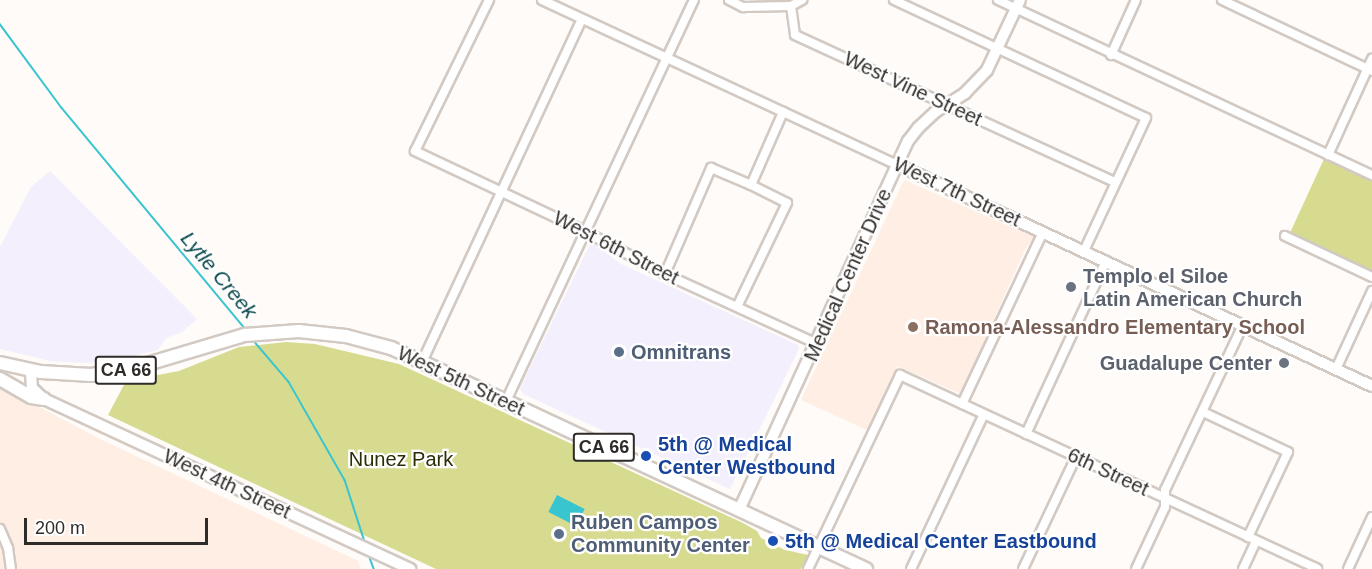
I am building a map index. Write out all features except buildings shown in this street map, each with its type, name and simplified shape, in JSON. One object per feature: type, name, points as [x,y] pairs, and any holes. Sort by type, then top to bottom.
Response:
[{"type":"main road","name":"West 5th Street","points":[[31,371],[74,375],[107,373],[163,360],[217,341],[275,331],[326,332],[346,336],[391,348],[866,569]]},
{"type":"main road","name":"CA 66","points":[[0,363],[31,371]]},
{"type":"main road","points":[[0,379],[30,397],[44,399]]},
{"type":"street","name":"West 6th Street","points":[[489,0],[416,151],[586,232],[665,274],[817,344]]},
{"type":"street","name":"West 7th Street","points":[[542,0],[1372,386]]},
{"type":"street","points":[[506,401],[694,0]]},
{"type":"street","points":[[729,0],[743,7],[791,6],[802,0]]},
{"type":"street","points":[[894,0],[1146,118],[1114,182],[1084,251]]},
{"type":"street","points":[[998,0],[1018,4],[1111,55],[1372,175]]},
{"type":"street","points":[[1111,55],[1136,0]]},
{"type":"street","points":[[1222,0],[1370,70]]},
{"type":"street","name":"Medical Center Drive","points":[[739,510],[908,141],[918,128],[977,82],[987,70],[1018,4]]},
{"type":"street","name":"West Vine Street","points":[[791,6],[795,35],[1114,182]]},
{"type":"street","points":[[422,362],[582,19]]},
{"type":"street","points":[[1328,155],[1370,70],[1372,58]]},
{"type":"street","points":[[751,184],[783,112]]},
{"type":"street","points":[[665,274],[711,168],[751,184],[787,203],[737,307]]},
{"type":"street","points":[[962,404],[1042,232]]},
{"type":"street","points":[[1285,236],[1372,277]]},
{"type":"street","points":[[1026,434],[1106,261]]},
{"type":"street","points":[[1336,369],[1372,291]]},
{"type":"street","points":[[1136,569],[1165,507],[1166,490],[1243,326]]},
{"type":"street","points":[[31,371],[32,388],[44,399]]},
{"type":"street","name":"6th Street","points":[[818,547],[900,375],[1317,569]]},
{"type":"street","name":"West 4th Street","points":[[44,399],[410,569]]},
{"type":"street","points":[[1203,412],[1288,452],[1252,539],[1243,569]]},
{"type":"street","points":[[911,569],[984,414]]},
{"type":"street","points":[[1023,569],[1076,457]]},
{"type":"street","points":[[1348,569],[1372,517]]},
{"type":"street","points":[[0,529],[8,548],[10,569]]},
{"type":"street","points":[[808,569],[818,547]]},
{"type":"shaded area","points":[[50,171],[197,319],[182,332],[166,338],[158,350],[117,360],[86,363],[50,361],[0,349],[0,247],[31,187]]},
{"type":"shaded area","name":"Ramona-Alessandro Elementary School","points":[[904,180],[1034,237],[1025,249],[961,394],[897,366],[867,430],[801,400]]},
{"type":"shaded area","points":[[591,242],[621,264],[798,345],[799,349],[730,489],[523,394],[520,388]]},
{"type":"shaded area","points":[[0,386],[100,439],[358,561],[361,569],[0,569]]},
{"type":"green space","points":[[1324,159],[1372,181],[1372,273],[1289,235]]},
{"type":"green space","name":"Nunez Park","points":[[286,342],[315,344],[399,364],[743,523],[757,531],[761,538],[785,550],[808,555],[801,569],[436,569],[108,415],[126,381],[179,371],[239,347]]},
{"type":"water","points":[[557,495],[585,509],[576,526],[548,512]]},
{"type":"waterway","name":"Lytle Creek","points":[[0,24],[62,108],[246,330]]},
{"type":"waterway","name":"Lytle Creek","points":[[254,341],[289,382],[345,480],[365,542]]},
{"type":"waterway","name":"Lytle Creek","points":[[369,555],[374,569]]},
{"type":"place","name":"Templo el Siloe Latin American Church","points":[[1071,287]]},
{"type":"place","name":"Ramona-Alessandro Elementary School","points":[[913,327]]},
{"type":"place","name":"Omnitrans","points":[[619,352]]},
{"type":"place","name":"Guadalupe Center","points":[[1284,363]]},
{"type":"place","name":"5th @ Medical Center Westbound","points":[[646,456]]},
{"type":"place","name":"Ruben Campos Community Center","points":[[559,534]]},
{"type":"place","name":"5th @ Medical Center Eastbound","points":[[773,541]]}]
